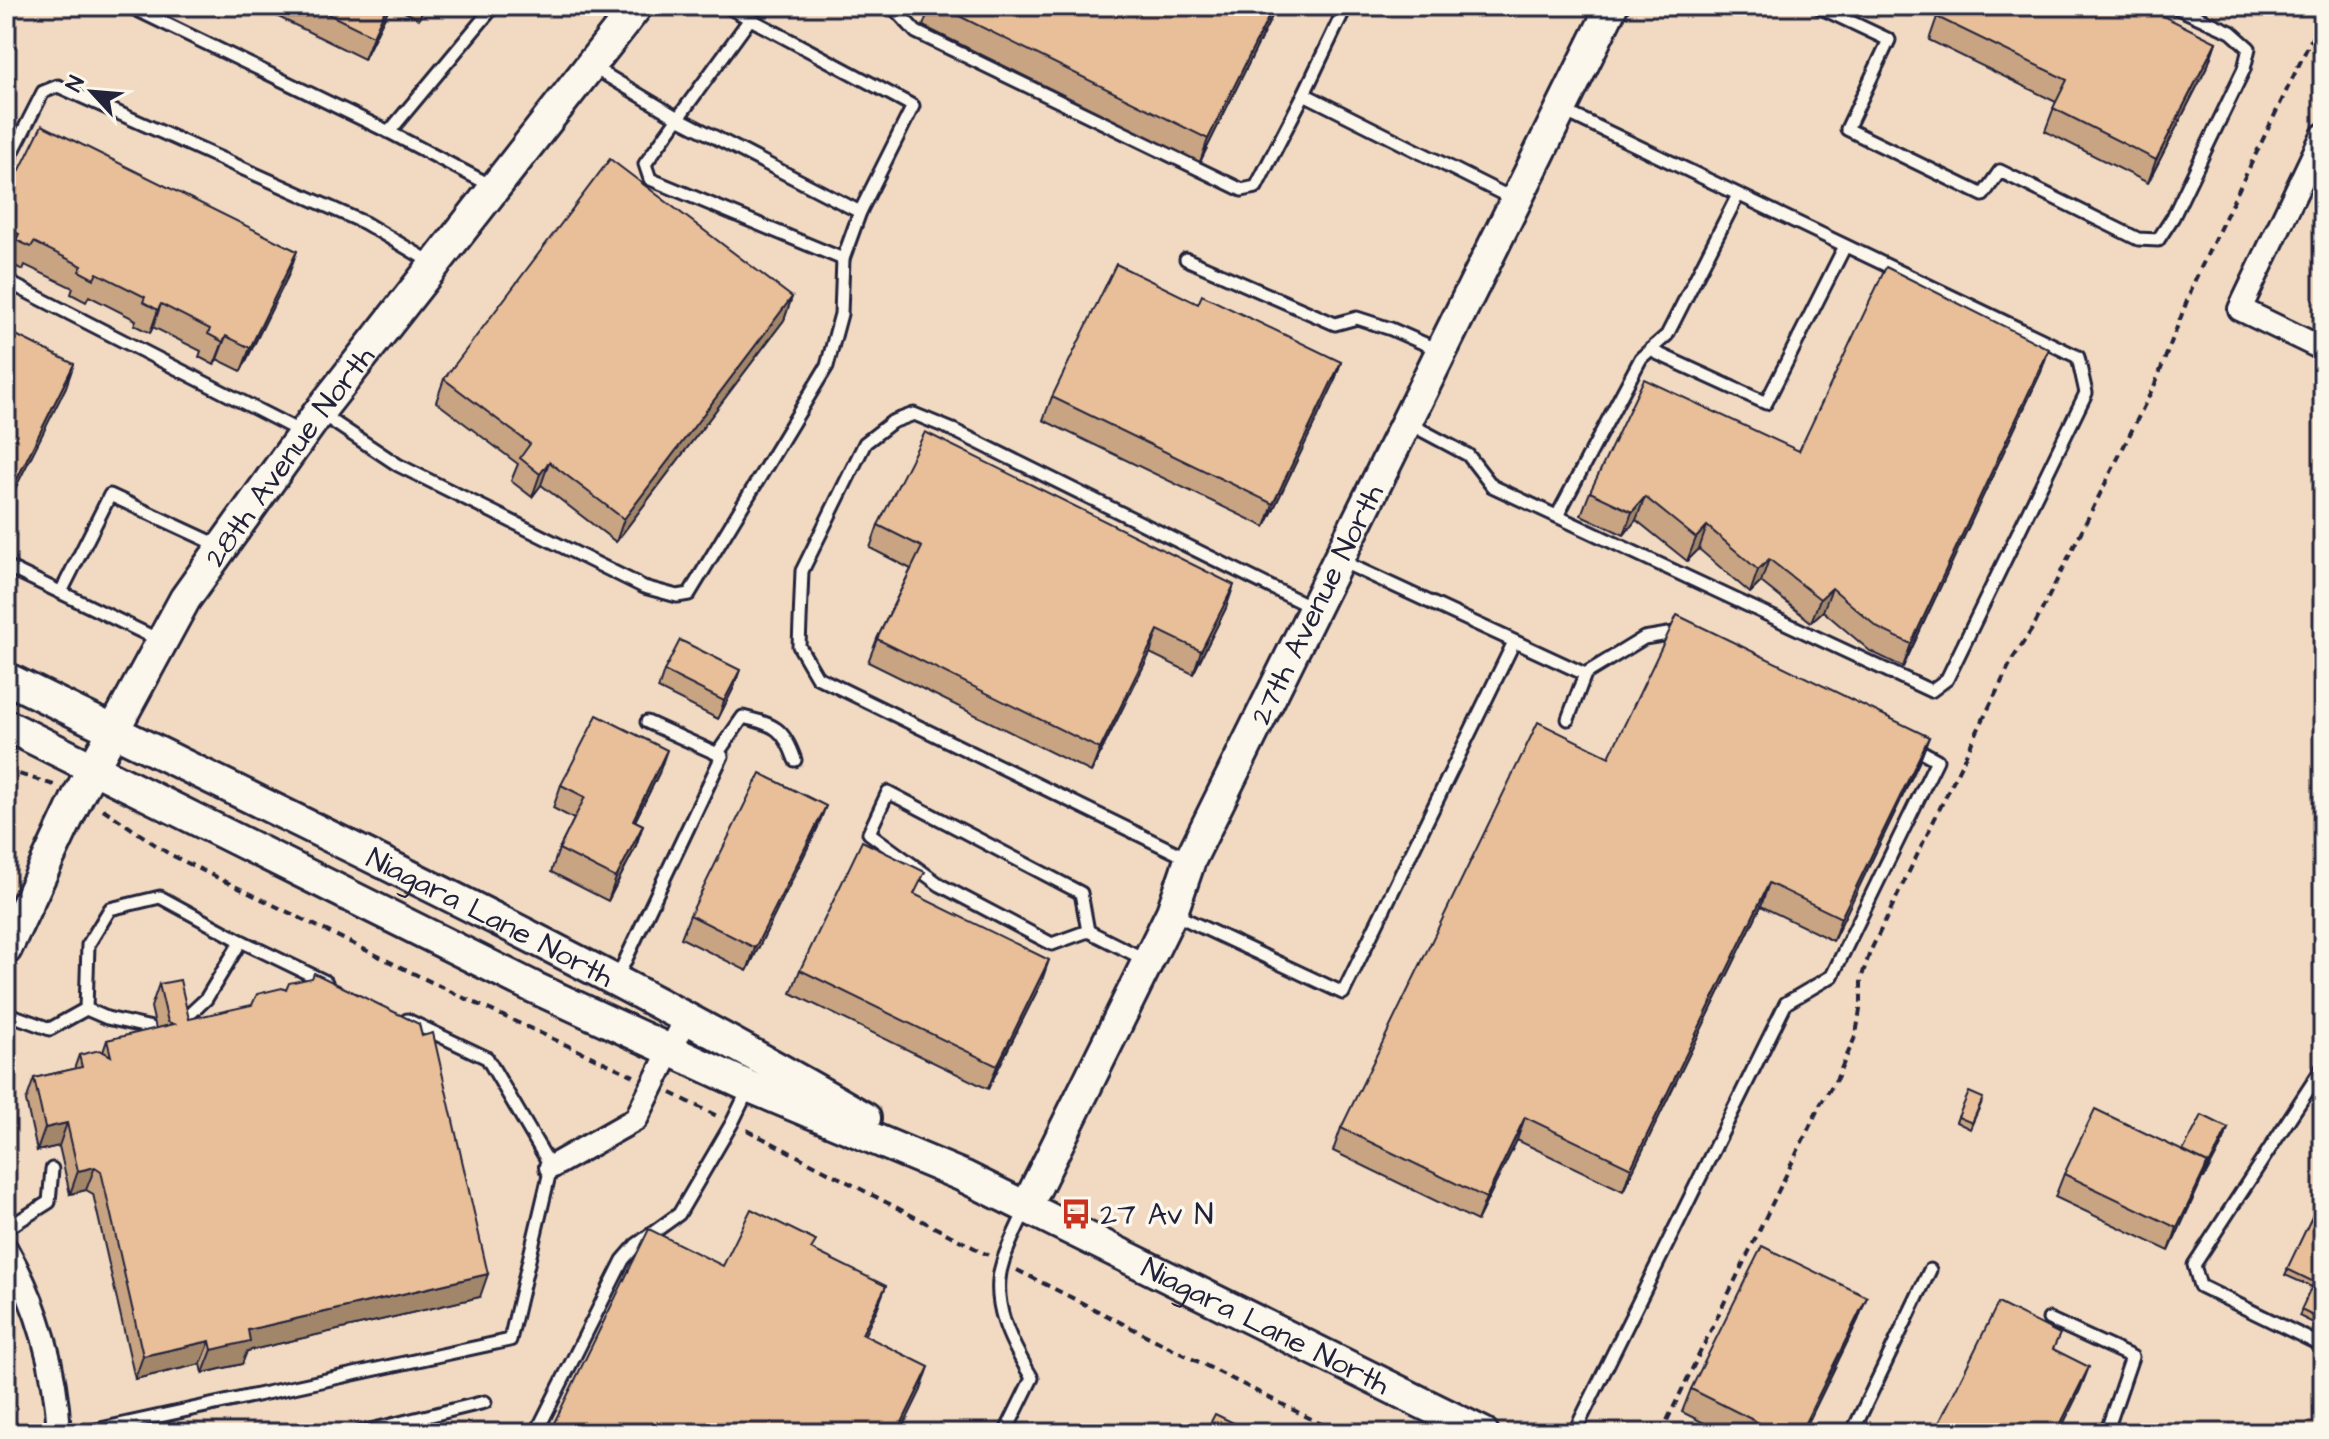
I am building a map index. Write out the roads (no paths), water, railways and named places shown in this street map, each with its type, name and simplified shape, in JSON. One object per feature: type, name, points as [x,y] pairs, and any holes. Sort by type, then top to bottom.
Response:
[{"type":"street","name":"28th Avenue North","points":[[6,949],[94,768],[185,599],[311,423],[637,6]]},
{"type":"street","name":"27th Avenue North","points":[[1027,1206],[1172,912],[1190,860],[1612,6]]},
{"type":"street","points":[[2323,135],[2240,309],[2323,349]]},
{"type":"street","name":"Niagara Lane North","points":[[6,678],[543,943],[765,1060],[963,1176]]},
{"type":"street","name":"Niagara Lane North","points":[[6,725],[533,987],[750,1087],[1027,1206],[1483,1433]]},
{"type":"street","points":[[551,1167],[636,1119],[686,1019]]},
{"type":"street","points":[[6,1249],[32,1300],[47,1355],[59,1433]]},
{"type":"lane","points":[[129,6],[389,132],[496,188]]},
{"type":"lane","points":[[389,132],[494,6]]},
{"type":"lane","points":[[6,281],[311,423],[644,587],[677,596],[689,594],[827,366],[841,314],[843,259],[860,212],[913,106],[726,6]]},
{"type":"lane","points":[[892,6],[916,32],[1242,190],[1256,187],[1346,6]]},
{"type":"lane","points":[[1817,6],[1889,40],[1847,129],[1983,195],[2000,171],[2138,239],[2158,240],[2173,217],[2238,82],[2249,48],[2231,32],[2173,6]]},
{"type":"lane","points":[[750,19],[645,164],[650,179],[843,259]]},
{"type":"lane","points":[[590,66],[678,118],[860,212]]},
{"type":"lane","points":[[6,165],[43,92],[58,86],[365,223],[434,264]]},
{"type":"lane","points":[[1304,94],[1515,200]]},
{"type":"lane","points":[[1407,422],[1468,455],[1492,486],[1931,691],[1947,679],[2086,393],[2078,357],[1560,110]]},
{"type":"lane","points":[[1557,516],[1641,358],[1667,335],[1738,195]]},
{"type":"lane","points":[[1650,350],[1766,403],[1845,246]]},
{"type":"lane","points":[[1186,259],[1335,324],[1357,318],[1442,351]]},
{"type":"lane","points":[[1190,860],[817,677],[799,646],[802,571],[865,443],[892,422],[914,414],[953,430],[1316,609]]},
{"type":"lane","points":[[61,592],[110,495],[224,548]]},
{"type":"lane","points":[[1340,561],[1585,674]]},
{"type":"lane","points":[[6,566],[161,642]]},
{"type":"lane","points":[[1568,719],[1585,674],[1644,638],[1685,631],[1699,638]]},
{"type":"lane","points":[[1172,912],[1343,993],[1514,642]]},
{"type":"lane","points":[[717,754],[743,717],[770,724],[788,739],[795,760]]},
{"type":"lane","points":[[615,982],[722,756],[647,722]]},
{"type":"lane","points":[[1574,1433],[1786,1003],[1832,976],[1937,760],[1899,740]]},
{"type":"lane","points":[[1088,931],[1081,893],[888,792],[869,833],[940,885],[1052,944],[1088,931],[1148,962]]},
{"type":"lane","points":[[86,1009],[88,945],[110,909],[160,897],[241,941],[337,987]]},
{"type":"lane","points":[[179,1024],[206,999],[241,941]]},
{"type":"lane","points":[[6,1013],[50,1029],[86,1009]]},
{"type":"lane","points":[[86,1009],[107,1018],[152,1028]]},
{"type":"lane","points":[[82,1433],[510,1340],[551,1167],[487,1058],[391,1013]]},
{"type":"lane","points":[[2323,1067],[2194,1265],[2200,1286],[2323,1346]]},
{"type":"lane","points":[[536,1433],[623,1260],[636,1245],[679,1214],[750,1087]]},
{"type":"lane","points":[[6,1229],[49,1202],[52,1169]]},
{"type":"lane","points":[[1005,1433],[1032,1378],[1002,1318],[999,1281],[1002,1262],[1027,1206]]},
{"type":"lane","points":[[1852,1433],[1930,1270]]},
{"type":"lane","points":[[2049,1319],[2132,1357],[2106,1433]]},
{"type":"lane","points":[[358,1433],[485,1402]]},
{"type":"place","name":"27 Av N","points":[[1076,1214]]}]
